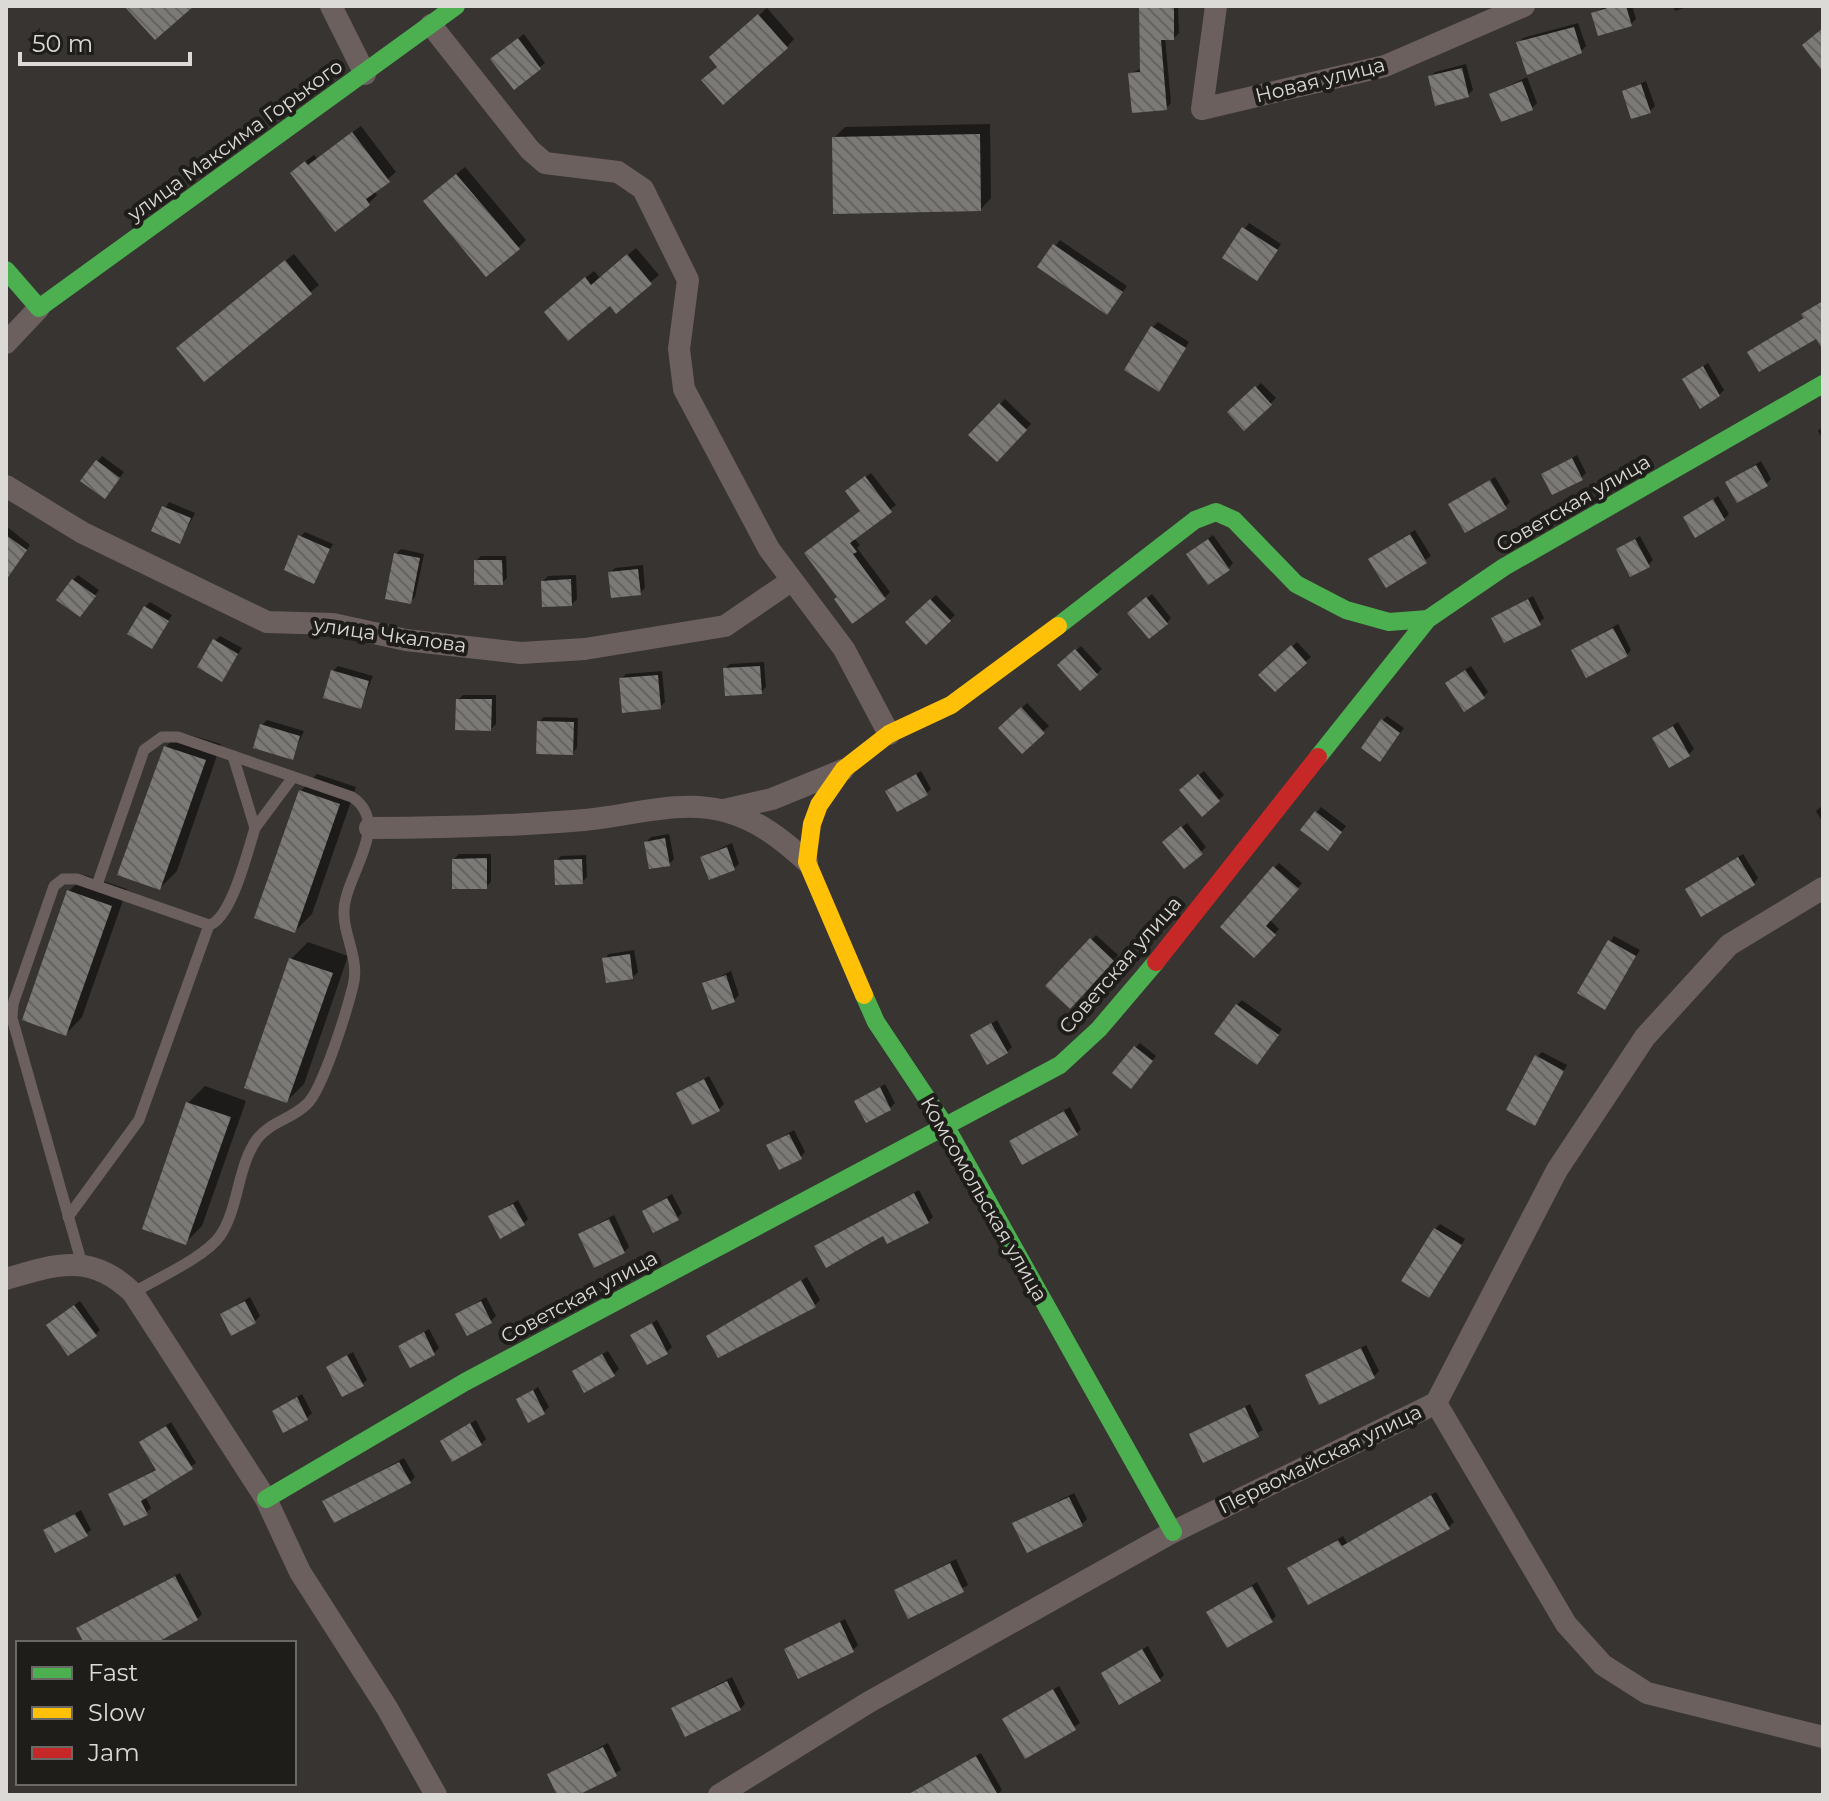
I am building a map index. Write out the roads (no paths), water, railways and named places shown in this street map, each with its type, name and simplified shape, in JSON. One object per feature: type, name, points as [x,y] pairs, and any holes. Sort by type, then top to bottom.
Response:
[{"type":"street","points":[[331,6],[365,74]]},
{"type":"street","name":"улица Максима Горького","points":[[39,308],[456,6]]},
{"type":"street","name":"Новая улица","points":[[1216,6],[1202,109],[1385,66],[1524,6]]},
{"type":"street","points":[[431,25],[530,150],[545,163],[618,172],[643,189],[688,280],[679,349],[684,389],[769,549],[844,649],[889,734]]},
{"type":"street","points":[[6,270],[39,308],[6,343]]},
{"type":"street","name":"Советская улица","points":[[266,1499],[465,1382],[1060,1065],[1099,1029],[1150,970],[1428,619],[1504,567],[1823,384]]},
{"type":"street","name":"улица Чкалова","points":[[6,486],[83,533],[267,622],[333,624],[406,640],[521,653],[585,649],[725,626],[791,581]]},
{"type":"street","name":"Комсомольская улица","points":[[723,811],[772,799],[844,769],[889,734],[951,705],[1195,520],[1216,512],[1234,520],[1296,584],[1346,610],[1389,622],[1428,619]]},
{"type":"street","name":"Комсомольская улица","points":[[807,862],[812,824],[819,805],[844,769]]},
{"type":"street","name":"Комсомольская улица","points":[[370,828],[533,824],[694,806],[723,811],[754,822],[778,836],[807,862],[876,1022],[946,1127],[1173,1532]]},
{"type":"street","name":"Первомайская улица","points":[[719,1795],[869,1702],[1173,1532],[1436,1403],[1557,1170],[1645,1037],[1729,945],[1823,888]]},
{"type":"street","points":[[6,1279],[55,1265],[82,1264],[108,1272],[133,1293],[266,1499],[300,1572],[387,1708],[436,1795]]},
{"type":"street","points":[[1436,1403],[1566,1624],[1603,1665],[1647,1693],[1823,1737]]},
{"type":"lane","points":[[97,885],[144,750],[162,737],[178,737],[363,804],[370,828],[344,907],[355,964],[354,984],[318,1088],[304,1107],[264,1131],[254,1144],[226,1224],[215,1242],[133,1293]]},
{"type":"lane","points":[[233,756],[255,828]]},
{"type":"lane","points":[[82,1264],[12,1025],[12,1011],[54,886],[70,877],[209,925],[220,920],[226,911],[255,828],[293,777]]},
{"type":"lane","points":[[68,1217],[139,1120],[209,925]]}]
